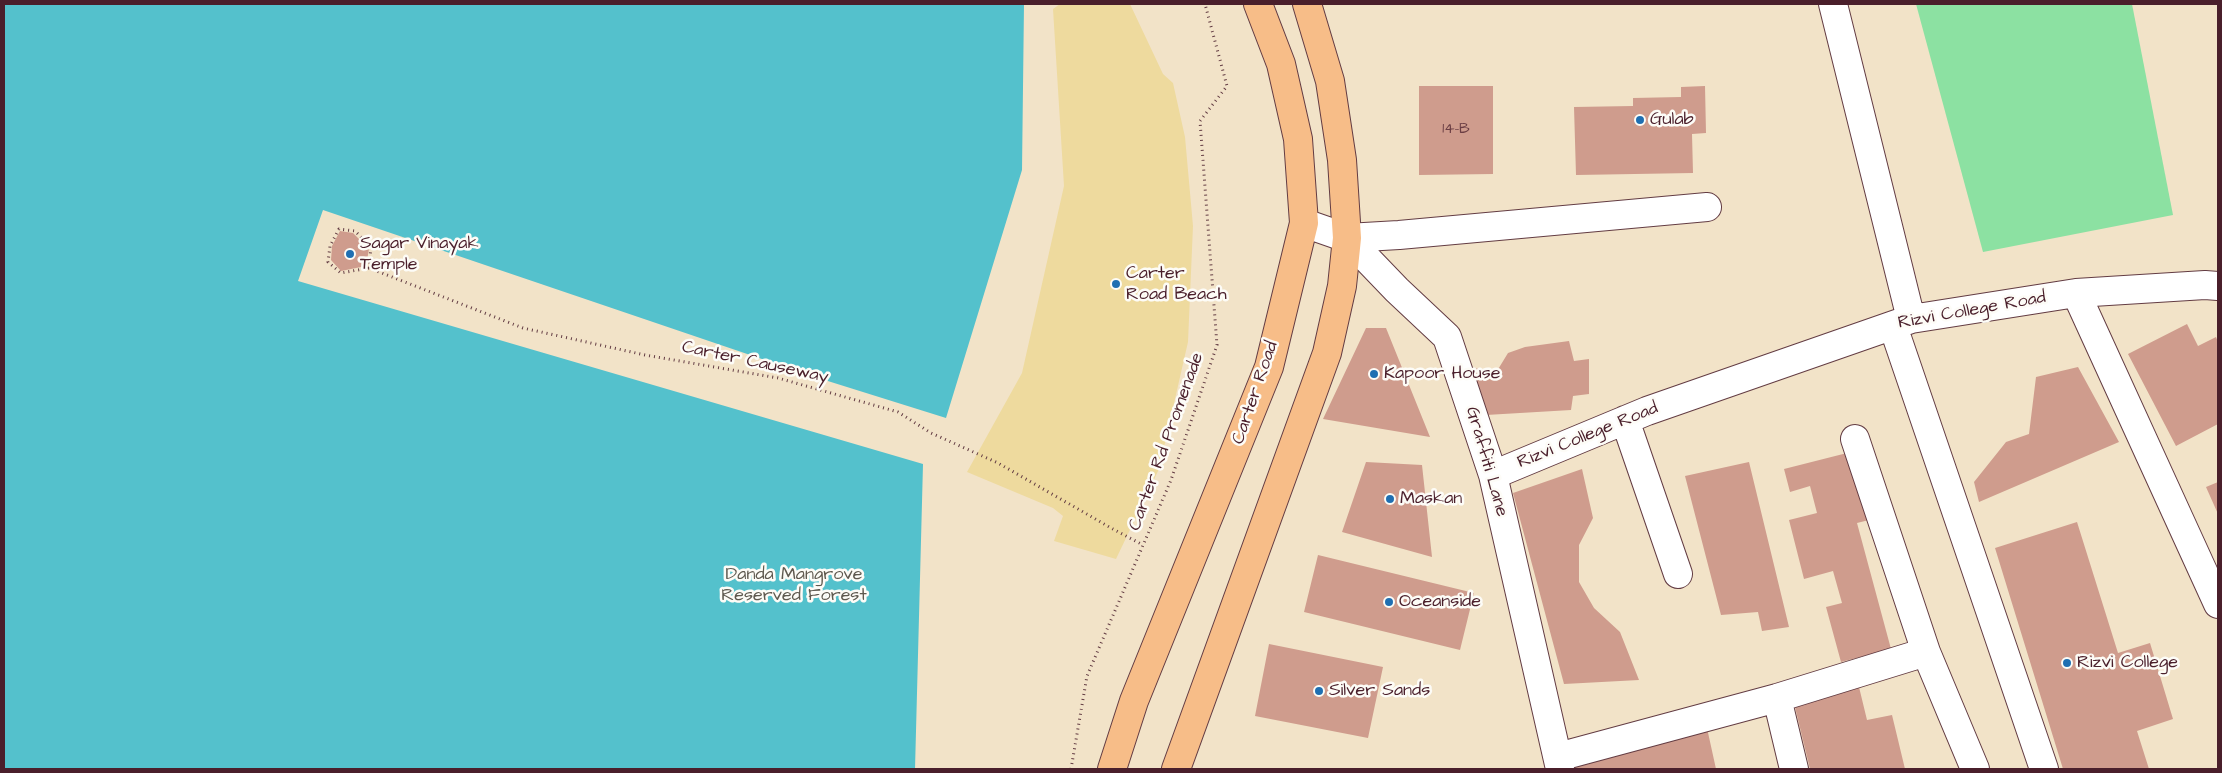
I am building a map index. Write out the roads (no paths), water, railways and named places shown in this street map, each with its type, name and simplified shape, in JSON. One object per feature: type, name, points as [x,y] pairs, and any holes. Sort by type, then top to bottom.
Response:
[{"type":"main road","name":"Carter Road","points":[[1112,769],[1134,701],[1269,367],[1304,223],[1298,139],[1281,64],[1258,4]]},
{"type":"main road","points":[[1176,769],[1327,353],[1342,286],[1346,238],[1342,160],[1330,81],[1307,4]]},
{"type":"street","points":[[1833,4],[1902,322],[2044,769]]},
{"type":"street","points":[[1346,238],[1399,235],[1707,207]]},
{"type":"street","name":"Graffiti Lane","points":[[1304,223],[1346,238],[1447,337],[1493,475],[1559,763]]},
{"type":"street","name":"Rizvi College Road","points":[[1493,475],[1624,420],[1902,322],[2076,292],[2205,285],[2218,286]]},
{"type":"street","points":[[2076,292],[2216,593]]},
{"type":"street","points":[[1624,420],[1678,574]]},
{"type":"street","points":[[1855,439],[1926,652],[1975,769]]},
{"type":"street","points":[[1559,763],[1926,652]]},
{"type":"street","points":[[1776,698],[1794,769]]},
{"type":"water","points":[[4,4],[1024,4],[1022,170],[946,418],[815,377],[323,210],[298,281],[923,464],[915,769],[4,769]]},
{"type":"place","name":"Gulab","points":[[1640,120]]},
{"type":"place","name":"Sagar Vinayak Temple","points":[[350,254]]},
{"type":"place","name":"Carter Road Beach","points":[[1116,284]]},
{"type":"place","name":"Kapoor House","points":[[1374,374]]},
{"type":"place","name":"Maskan","points":[[1390,499]]},
{"type":"place","name":"Oceanside","points":[[1389,602]]},
{"type":"place","name":"Rizvi College","points":[[2067,663]]},
{"type":"place","name":"Silver Sands","points":[[1319,691]]},
{"type":"park label","name":"Danda Mangrove Reserved Forest","points":[[794,585]]}]
